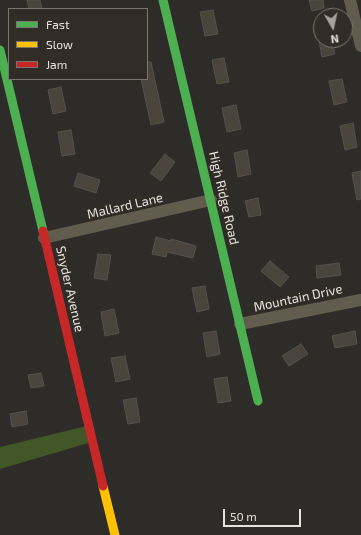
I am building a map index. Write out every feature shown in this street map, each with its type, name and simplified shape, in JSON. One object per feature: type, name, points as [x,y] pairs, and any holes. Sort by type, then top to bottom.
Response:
[{"type":"street","name":"High Ridge Road","points":[[163,0],[258,401]]},
{"type":"street","points":[[350,0],[361,46]]},
{"type":"street","name":"Snyder Avenue","points":[[0,50],[115,535]]},
{"type":"street","name":"Mallard Lane","points":[[44,238],[211,200]]},
{"type":"street","name":"Mountain Drive","points":[[240,324],[361,300]]},
{"type":"green space","points":[[91,425],[95,441],[0,469],[0,447]]},
{"type":"building","points":[[27,0],[40,0],[42,8],[29,8]]},
{"type":"building","points":[[309,0],[323,0],[324,8],[313,8],[312,11]]},
{"type":"building","points":[[213,10],[218,34],[205,36],[200,12]]},
{"type":"building","points":[[320,48],[334,48],[335,54],[322,57]]},
{"type":"building","points":[[224,58],[229,82],[217,84],[212,60]]},
{"type":"building","points":[[148,62],[151,62],[164,122],[151,125],[141,80],[148,80]]},
{"type":"building","points":[[342,79],[347,102],[334,105],[329,81]]},
{"type":"building","points":[[61,87],[66,111],[53,114],[48,90]]},
{"type":"building","points":[[236,105],[241,129],[227,132],[222,108]]},
{"type":"building","points":[[353,123],[357,147],[345,150],[340,126]]},
{"type":"building","points":[[71,130],[75,154],[62,156],[58,132]]},
{"type":"building","points":[[247,150],[251,174],[238,177],[234,153]]},
{"type":"building","points":[[165,154],[175,162],[161,181],[150,173]]},
{"type":"building","points":[[361,171],[361,199],[357,200],[352,173]]},
{"type":"building","points":[[78,173],[100,180],[96,193],[74,186]]},
{"type":"building","points":[[258,198],[261,215],[249,217],[245,201]]},
{"type":"building","points":[[156,237],[171,241],[171,239],[196,246],[193,258],[167,252],[166,257],[152,254]]},
{"type":"building","points":[[98,254],[111,255],[107,280],[94,278]]},
{"type":"building","points":[[270,261],[289,277],[280,287],[261,271]]},
{"type":"building","points":[[339,263],[341,275],[317,278],[316,266]]},
{"type":"building","points":[[205,286],[209,309],[197,312],[192,288]]},
{"type":"building","points":[[114,309],[119,333],[105,336],[101,312]]},
{"type":"building","points":[[216,331],[220,354],[207,357],[203,333]]},
{"type":"building","points":[[355,331],[357,344],[335,348],[332,336]]},
{"type":"building","points":[[301,344],[308,354],[289,366],[282,356]]},
{"type":"building","points":[[125,356],[130,379],[116,382],[111,358]]},
{"type":"building","points":[[41,373],[44,386],[31,388],[28,375]]},
{"type":"building","points":[[227,377],[231,401],[218,403],[214,379]]},
{"type":"building","points":[[136,398],[140,422],[128,424],[123,400]]},
{"type":"building","points":[[26,411],[28,424],[12,427],[10,414]]},
{"type":"traffic: fast","points":[[163,0],[258,401]]},
{"type":"traffic: fast","points":[[0,50],[43,231]]},
{"type":"traffic: slow","points":[[103,486],[115,535]]},
{"type":"traffic: jam","points":[[43,231],[103,486]]}]
